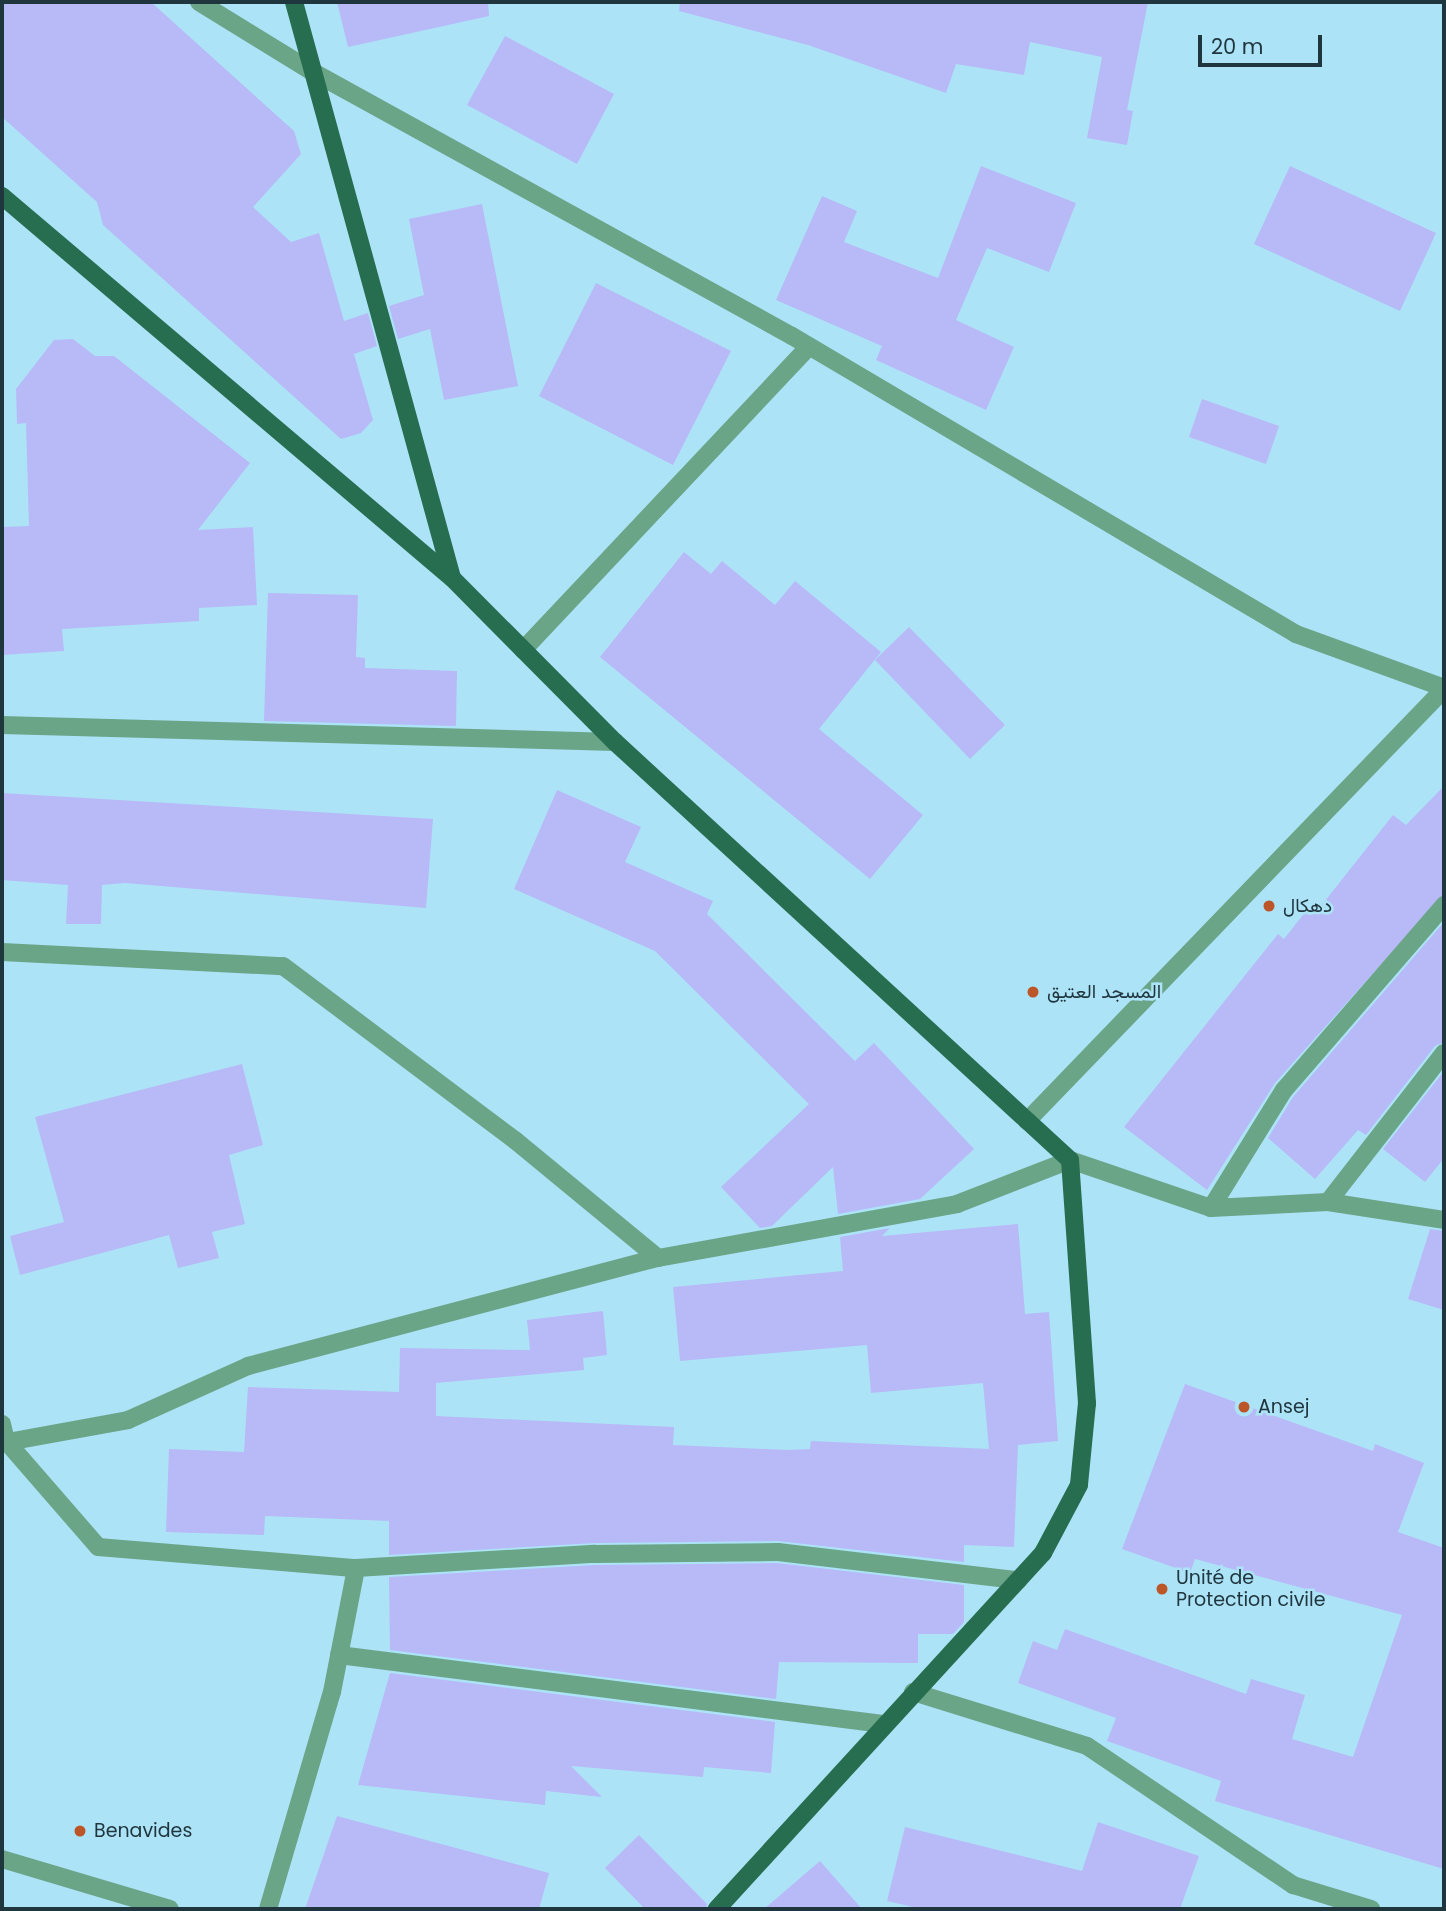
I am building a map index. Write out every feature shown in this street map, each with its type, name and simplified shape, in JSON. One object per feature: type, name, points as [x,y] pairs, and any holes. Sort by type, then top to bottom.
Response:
[{"type":"main road","points":[[294,2],[452,578]]},
{"type":"main road","points":[[2,196],[452,578],[615,742],[1070,1160],[1087,1403],[1079,1485],[1043,1553],[883,1724],[717,1909]]},
{"type":"street","points":[[199,2],[313,72],[809,347],[1296,634],[1444,689],[1027,1121]]},
{"type":"street","points":[[523,650],[809,347]]},
{"type":"street","points":[[2,725],[615,742]]},
{"type":"street","points":[[1211,1208],[1284,1090],[1444,905]]},
{"type":"street","points":[[2,952],[283,966],[516,1141],[658,1258]]},
{"type":"street","points":[[1328,1202],[1444,1054]]},
{"type":"street","points":[[3,1436],[128,1420],[248,1366],[658,1258],[957,1205],[1070,1160],[1211,1208],[1328,1202],[1444,1220]]},
{"type":"street","points":[[3,1436],[99,1547],[356,1568],[595,1554],[778,1552],[1018,1580]]},
{"type":"street","points":[[268,1909],[339,1655],[356,1568]]},
{"type":"street","points":[[339,1655],[883,1724]]},
{"type":"street","points":[[913,1692],[1087,1746],[1293,1885],[1371,1909]]},
{"type":"street","points":[[2,1859],[135,1904],[170,1909]]},
{"type":"building","points":[[2,2],[151,2],[294,131],[301,154],[253,207],[291,242],[319,233],[344,321],[368,313],[377,346],[354,354],[373,420],[361,433],[341,439],[103,225],[97,202],[2,117]]},
{"type":"building","points":[[337,2],[488,2],[489,16],[348,47]]},
{"type":"building","points":[[680,2],[1148,2],[1127,110],[1133,111],[1127,145],[1087,138],[1102,57],[1030,42],[1024,75],[956,64],[946,93],[808,45],[679,11]]},
{"type":"building","points":[[505,36],[614,94],[577,164],[467,105]]},
{"type":"building","points":[[981,166],[1076,203],[1049,272],[987,248],[956,320],[1014,347],[986,410],[876,360],[882,346],[776,300],[822,196],[857,211],[844,242],[938,278]]},
{"type":"building","points":[[1290,166],[1436,233],[1400,311],[1254,244]]},
{"type":"building","points":[[482,204],[518,386],[444,400],[430,329],[398,339],[389,306],[424,295],[409,219]]},
{"type":"building","points":[[596,283],[731,351],[673,465],[539,396]]},
{"type":"building","points":[[73,339],[95,356],[114,356],[250,463],[198,530],[253,527],[257,605],[199,608],[199,621],[62,629],[64,651],[2,655],[2,527],[29,526],[26,423],[17,424],[16,389],[54,340]]},
{"type":"building","points":[[1202,399],[1279,426],[1266,464],[1189,437]]},
{"type":"building","points":[[684,552],[711,574],[722,561],[775,605],[795,581],[881,652],[819,729],[923,815],[870,879],[600,657]]},
{"type":"building","points":[[268,593],[358,595],[356,657],[365,658],[365,668],[457,671],[456,726],[264,721]]},
{"type":"building","points":[[909,627],[1005,725],[970,759],[875,660]]},
{"type":"building","points":[[1444,786],[1444,894],[1275,1083],[1207,1190],[1124,1127],[1278,934],[1284,939],[1314,901],[1321,906],[1393,815],[1406,825]]},
{"type":"building","points":[[557,790],[641,827],[625,862],[713,901],[707,914],[855,1061],[874,1043],[974,1149],[920,1199],[838,1214],[833,1167],[772,1226],[760,1228],[721,1187],[809,1104],[655,951],[514,889]]},
{"type":"building","points":[[2,793],[433,819],[426,908],[125,883],[102,885],[101,924],[66,924],[68,885],[2,880]]},
{"type":"building","points":[[1444,922],[1444,1042],[1435,1046],[1366,1135],[1358,1130],[1315,1179],[1268,1138],[1293,1097]]},
{"type":"building","points":[[242,1064],[263,1145],[229,1155],[245,1224],[212,1232],[219,1258],[178,1268],[169,1235],[20,1275],[10,1236],[64,1222],[35,1117]]},
{"type":"building","points":[[1444,1071],[1444,1158],[1425,1182],[1383,1149]]},
{"type":"building","points":[[1018,1224],[1025,1314],[1049,1312],[1058,1441],[1018,1445],[1014,1547],[964,1545],[964,1562],[778,1541],[595,1543],[389,1555],[389,1521],[265,1516],[264,1535],[166,1532],[169,1449],[244,1452],[248,1387],[399,1392],[400,1348],[530,1350],[527,1320],[603,1311],[607,1355],[583,1358],[584,1370],[436,1383],[436,1416],[674,1427],[673,1445],[788,1450],[810,1449],[811,1441],[989,1449],[983,1383],[871,1393],[867,1345],[680,1361],[673,1287],[843,1271],[840,1237],[890,1228],[882,1236]]},
{"type":"building","points":[[1430,1229],[1444,1231],[1444,1310],[1408,1299]]},
{"type":"building","points":[[1185,1384],[1373,1451],[1375,1444],[1424,1463],[1398,1532],[1444,1548],[1444,1869],[1215,1801],[1221,1781],[1107,1741],[1116,1718],[1018,1683],[1033,1641],[1057,1650],[1065,1629],[1246,1694],[1251,1679],[1305,1695],[1292,1739],[1353,1757],[1402,1615],[1195,1559],[1190,1573],[1122,1549]]},
{"type":"building","points":[[777,1563],[964,1585],[964,1622],[953,1634],[918,1634],[918,1663],[779,1662],[776,1699],[390,1650],[389,1577],[595,1565]]},
{"type":"building","points":[[390,1673],[775,1722],[771,1773],[704,1767],[703,1777],[571,1766],[602,1797],[546,1791],[545,1805],[358,1785]]},
{"type":"building","points":[[337,1816],[549,1873],[539,1909],[305,1909]]},
{"type":"building","points":[[1098,1822],[1199,1856],[1180,1909],[922,1909],[887,1901],[905,1827],[1082,1871]]},
{"type":"building","points":[[639,1835],[707,1904],[706,1909],[645,1909],[605,1868]]},
{"type":"building","points":[[820,1861],[862,1909],[764,1909]]},
{"type":"place","name":"دهكال","points":[[1269,906]]},
{"type":"place","name":"المسجد العتيق","points":[[1033,992]]},
{"type":"place","name":"Ansej","points":[[1244,1407]]},
{"type":"place","name":"Unité de Protection civile","points":[[1162,1589]]},
{"type":"place","name":"Benavides","points":[[80,1831]]}]
